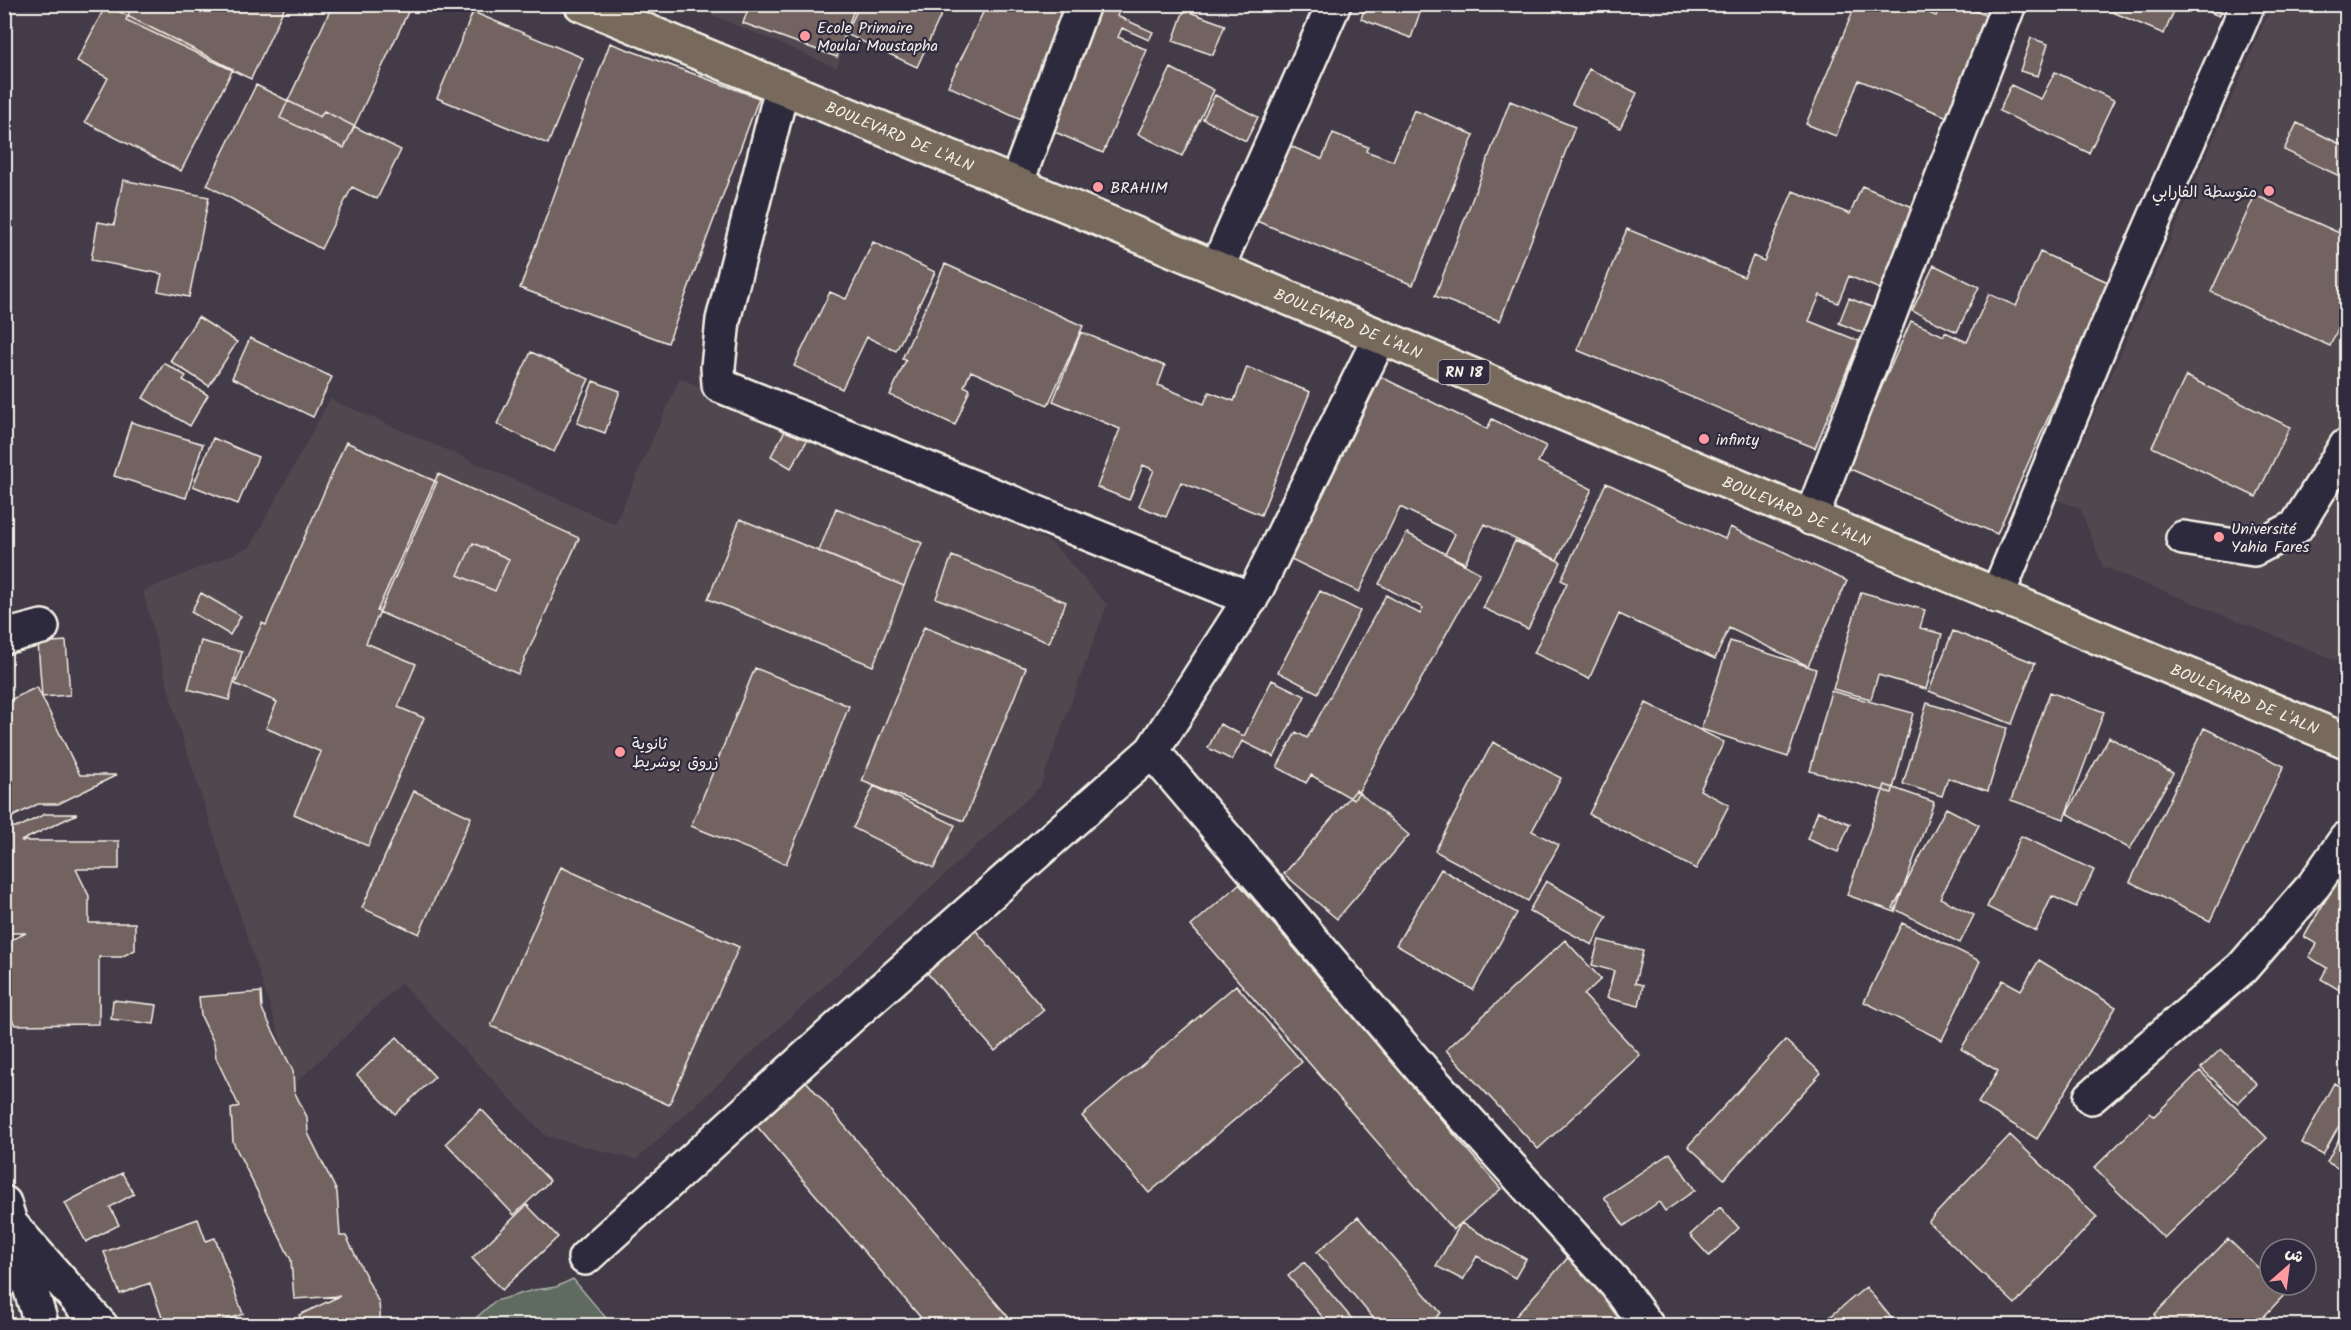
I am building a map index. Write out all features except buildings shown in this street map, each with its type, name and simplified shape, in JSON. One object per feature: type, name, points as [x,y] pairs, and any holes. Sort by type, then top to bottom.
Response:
[{"type":"main road","name":"BOULEVARD DE L'ALN","points":[[581,4],[2346,741]]},
{"type":"street","points":[[1016,184],[1083,4]]},
{"type":"street","points":[[1217,268],[1334,4]]},
{"type":"street","points":[[1810,518],[2008,4]]},
{"type":"street","points":[[1997,596],[2106,330],[2248,4]]},
{"type":"street","points":[[782,88],[723,320],[718,367],[719,385],[1251,599]]},
{"type":"street","points":[[585,1258],[858,1010],[1152,751],[1251,599],[1380,337]]},
{"type":"street","points":[[2183,538],[2254,549],[2296,527],[2346,446]]},
{"type":"street","points":[[4,637],[42,627]]},
{"type":"street","points":[[1152,751],[1425,1072],[1617,1284],[1647,1326]]},
{"type":"street","points":[[2091,1097],[2242,968],[2314,885],[2346,839]]},
{"type":"street","points":[[9,1215],[42,1326]]},
{"type":"street","points":[[9,1215],[101,1326]]},
{"type":"shaded area","name":"Ecole Primaire Moulai Moustapha","points":[[689,5],[857,5],[837,68]]},
{"type":"shaded area","name":"متوسطة الفارابي","points":[[2272,5],[2346,5],[2346,664],[2103,567],[2080,508],[2057,500]]},
{"type":"shaded area","name":"ثانوية زروق بوشريط","points":[[680,378],[990,512],[1053,544],[1107,605],[1040,787],[636,1160],[546,1136],[401,983],[295,1084],[176,718],[143,591],[250,547],[330,399],[615,524]]},
{"type":"green space","points":[[573,1279],[612,1325],[468,1325],[495,1301],[534,1290],[556,1287]]},
{"type":"place","name":"Ecole Primaire Moulai Moustapha","points":[[805,36]]},
{"type":"place","name":"BRAHIM","points":[[1098,187]]},
{"type":"place","name":"متوسطة الفارابي","points":[[2269,191]]},
{"type":"place","name":"infinty","points":[[1704,439]]},
{"type":"place","name":"Université Yahia Fares","points":[[2219,537]]},
{"type":"place","name":"ثانوية زروق بوشريط","points":[[620,752]]}]
